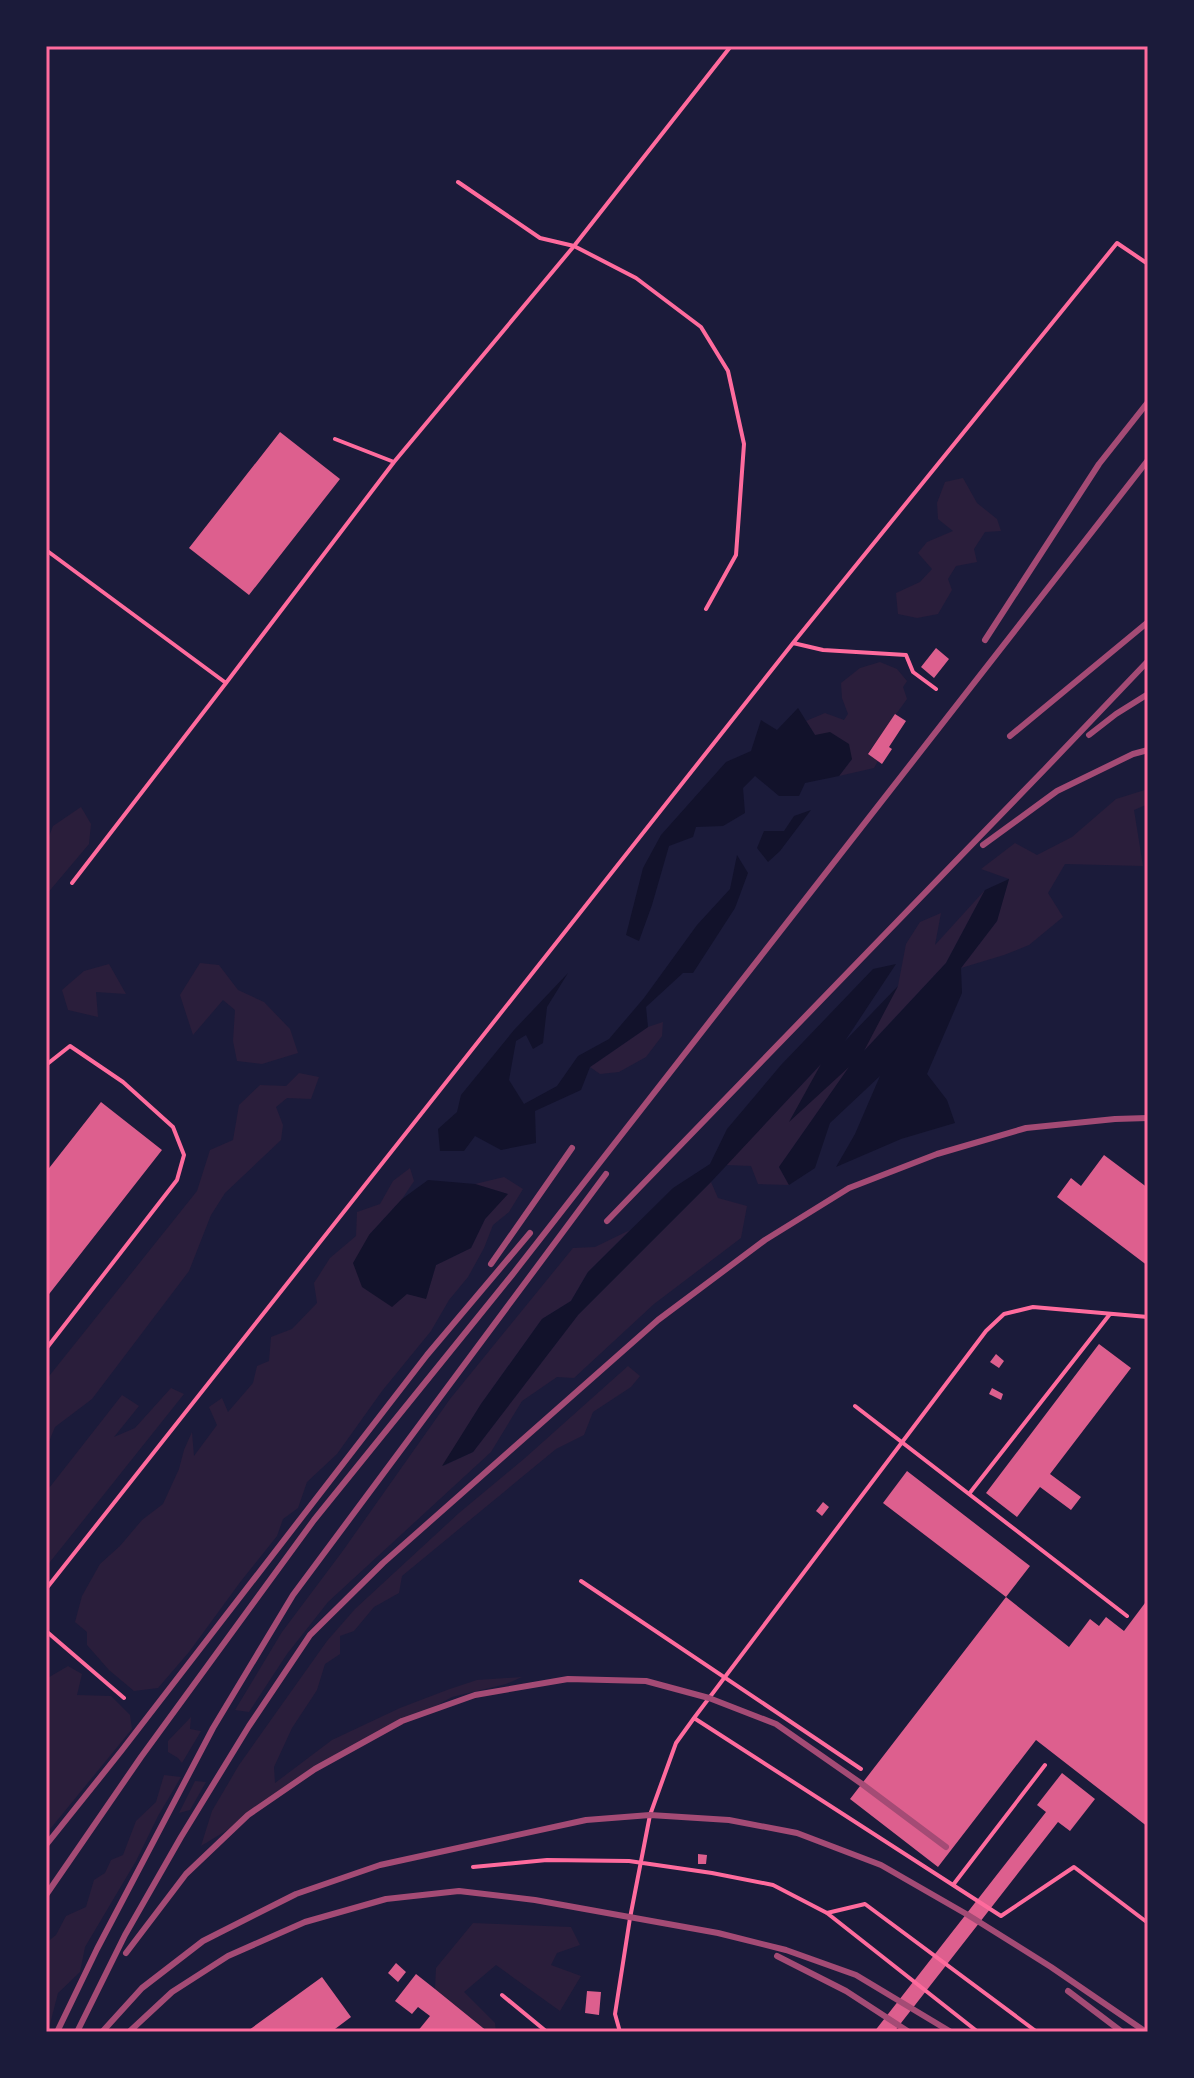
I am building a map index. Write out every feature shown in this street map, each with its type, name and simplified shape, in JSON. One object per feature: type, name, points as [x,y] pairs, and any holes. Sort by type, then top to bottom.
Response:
[{"type":"lane","points":[[72,883],[394,462],[574,246],[731,46]]},
{"type":"lane","points":[[458,182],[540,238],[574,246],[636,278],[701,327],[728,371],[744,444],[736,555],[706,609]]},
{"type":"lane","points":[[46,1589],[793,643],[1117,243],[1148,264]]},
{"type":"lane","points":[[335,439],[394,462]]},
{"type":"lane","points":[[46,550],[226,683]]},
{"type":"lane","points":[[793,643],[823,650],[906,655],[913,672],[936,689]]},
{"type":"lane","points":[[46,1065],[70,1046],[123,1082],[173,1127],[184,1155],[177,1180],[46,1349]]},
{"type":"lane","points":[[620,2032],[615,2014],[650,1815],[676,1743],[694,1718],[986,1331],[1004,1314],[1033,1307],[1148,1317]]},
{"type":"lane","points":[[969,1494],[1110,1314]]},
{"type":"lane","points":[[855,1406],[1127,1616]]},
{"type":"lane","points":[[581,1581],[861,1769]]},
{"type":"lane","points":[[46,1631],[124,1698]]},
{"type":"lane","points":[[694,1718],[1001,1916],[1074,1867],[1148,1923]]},
{"type":"lane","points":[[953,1885],[1045,1765]]},
{"type":"lane","points":[[473,1867],[547,1860],[629,1861],[773,1885],[827,1913],[978,2032]]},
{"type":"lane","points":[[827,1913],[865,1904],[1037,2032]]},
{"type":"lane","points":[[502,1995],[547,2032]]},
{"type":"shaded area","points":[[963,478],[977,503],[997,519],[1001,531],[985,532],[974,549],[977,562],[956,566],[948,579],[952,590],[938,614],[917,618],[898,614],[896,593],[920,582],[932,569],[918,553],[927,542],[953,531],[938,519],[937,503],[945,482]]},
{"type":"shaded area","points":[[880,662],[897,669],[907,681],[903,687],[907,699],[868,753],[878,761],[874,768],[839,776],[852,759],[815,735],[806,721],[825,713],[844,720],[848,714],[841,683],[860,668]]},
{"type":"shaded area","points":[[798,708],[815,735],[830,732],[849,744],[852,759],[839,776],[805,783],[799,796],[779,796],[755,776],[743,788],[745,813],[723,826],[696,827],[693,837],[669,846],[639,941],[626,935],[643,868],[661,835],[726,762],[751,751],[761,720],[777,730]]},
{"type":"shaded area","points":[[1148,789],[1148,804],[1134,810],[1143,866],[1065,864],[1048,893],[1063,917],[1029,945],[961,968],[997,921],[1009,879],[981,869],[1015,843],[1037,855],[1072,837],[1116,799]]},
{"type":"shaded area","points":[[81,807],[91,824],[89,844],[46,895],[46,844],[53,826]]},
{"type":"shaded area","points":[[811,810],[768,862],[757,848],[764,831],[784,831],[794,816]]},
{"type":"shaded area","points":[[737,855],[748,873],[735,908],[693,973],[683,973],[646,1007],[648,1027],[590,1067],[581,1090],[535,1111],[536,1143],[501,1150],[475,1136],[464,1151],[440,1151],[438,1129],[457,1112],[461,1095],[514,1030],[568,973],[547,1007],[543,1043],[533,1049],[526,1035],[516,1041],[509,1080],[524,1104],[557,1086],[578,1056],[609,1039],[644,998],[697,925],[730,889]]},
{"type":"shaded area","points":[[1009,879],[997,921],[961,968],[962,993],[927,1074],[947,1100],[955,1123],[901,1139],[836,1167],[855,1134],[880,1076],[830,1123],[815,1168],[789,1185],[779,1167],[849,1067],[789,1122],[821,1064],[711,1182],[578,1315],[473,1452],[442,1466],[481,1404],[542,1319],[571,1301],[588,1272],[673,1188],[710,1164],[727,1129],[781,1065],[873,969],[896,964],[845,1041],[898,986],[864,1051],[946,963],[985,890]]},
{"type":"shaded area","points":[[985,890],[946,963],[861,1054],[898,986],[906,944],[920,922],[941,913],[935,945]]},
{"type":"shaded area","points":[[200,963],[219,965],[238,990],[264,1002],[290,1029],[298,1053],[262,1064],[237,1061],[233,1041],[235,1010],[223,1000],[193,1035],[180,995]]},
{"type":"shaded area","points":[[109,964],[126,994],[96,992],[98,1017],[68,1010],[62,990],[84,971]]},
{"type":"shaded area","points":[[663,1022],[662,1036],[646,1057],[619,1072],[600,1074],[590,1067],[648,1027]]},
{"type":"shaded area","points":[[825,1060],[791,1119],[852,1063],[779,1167],[789,1185],[758,1184],[751,1166],[726,1165]]},
{"type":"shaded area","points":[[299,1073],[319,1077],[311,1099],[287,1098],[276,1107],[283,1125],[281,1140],[225,1193],[211,1215],[189,1271],[92,1399],[55,1427],[46,1449],[46,1380],[197,1191],[210,1150],[233,1140],[239,1105],[260,1085],[286,1086]]},
{"type":"shaded area","points":[[410,1168],[414,1181],[369,1235],[407,1294],[426,1298],[436,1265],[471,1248],[485,1219],[507,1194],[475,1184],[504,1177],[523,1189],[509,1212],[493,1225],[468,1277],[449,1300],[431,1331],[382,1391],[337,1454],[307,1482],[298,1508],[283,1519],[277,1536],[189,1652],[158,1688],[134,1691],[109,1670],[87,1645],[87,1632],[75,1622],[82,1596],[100,1564],[142,1520],[163,1504],[192,1432],[194,1456],[217,1425],[209,1407],[222,1398],[228,1412],[253,1383],[257,1366],[269,1361],[271,1337],[292,1329],[317,1303],[314,1283],[330,1258],[356,1236],[357,1212],[380,1204],[393,1181]]},
{"type":"shaded area","points":[[428,1180],[475,1184],[508,1194],[485,1219],[471,1248],[436,1265],[426,1299],[407,1294],[392,1307],[362,1287],[353,1263],[369,1235],[402,1199]]},
{"type":"shaded area","points":[[711,1182],[718,1198],[747,1206],[741,1238],[654,1304],[574,1378],[557,1377],[522,1401],[491,1452],[328,1602],[287,1654],[249,1712],[235,1710],[282,1632],[450,1399],[573,1248],[595,1247],[630,1230],[588,1272],[571,1301],[542,1319],[481,1404],[443,1466],[473,1452],[578,1315]]},
{"type":"shaded area","points":[[628,1366],[640,1376],[631,1387],[593,1412],[584,1435],[556,1449],[402,1576],[399,1593],[374,1607],[354,1631],[340,1636],[340,1654],[325,1664],[317,1690],[292,1728],[274,1767],[275,1783],[332,1740],[400,1708],[477,1680],[522,1677],[452,1697],[402,1725],[365,1739],[272,1796],[234,1826],[201,1846],[212,1811],[239,1765],[327,1641],[355,1609],[459,1513]]},
{"type":"shaded area","points":[[171,1388],[184,1394],[46,1567],[46,1492],[122,1395],[139,1406],[114,1437],[135,1428]]},
{"type":"shaded area","points":[[68,1666],[82,1674],[77,1695],[111,1696],[130,1715],[132,1729],[46,1834],[46,1679]]},
{"type":"shaded area","points":[[191,1717],[190,1729],[201,1731],[182,1763],[168,1752],[168,1741]]},
{"type":"shaded area","points":[[164,1775],[181,1777],[85,1947],[80,1972],[58,1993],[46,2032],[46,1943],[56,1935],[66,1916],[86,1907],[94,1880],[105,1873],[111,1860],[123,1855],[136,1821],[156,1802]]},
{"type":"shaded area","points":[[195,1781],[206,1782],[190,1810],[179,1813]]},
{"type":"shaded area","points":[[473,1923],[571,1927],[580,1945],[557,1953],[551,1965],[581,1976],[560,2011],[496,1965],[464,1992],[495,2023],[496,2032],[488,2032],[435,1989],[436,1968]]},
{"type":"building","points":[[280,432],[340,479],[249,595],[189,548]]},
{"type":"building","points":[[936,648],[949,659],[934,678],[921,667]]},
{"type":"building","points":[[895,714],[906,721],[882,764],[868,754]]},
{"type":"building","points":[[101,1102],[162,1150],[46,1298],[46,1172]]},
{"type":"building","points":[[1104,1155],[1148,1188],[1148,1266],[1057,1197],[1071,1178],[1081,1186]]},
{"type":"building","points":[[1099,1344],[1131,1368],[1050,1474],[1081,1497],[1071,1510],[1040,1487],[1017,1517],[986,1493]]},
{"type":"building","points":[[996,1354],[1004,1361],[999,1368],[990,1362]]},
{"type":"building","points":[[992,1388],[1003,1394],[1001,1400],[989,1394]]},
{"type":"building","points":[[907,1471],[1030,1566],[1006,1597],[883,1503]]},
{"type":"building","points":[[823,1502],[829,1507],[822,1516],[816,1511]]},
{"type":"building","points":[[1006,1597],[1069,1647],[1090,1619],[1099,1626],[1106,1617],[1124,1631],[1148,1599],[1148,1827],[1036,1740],[938,1867],[850,1799]]},
{"type":"building","points":[[1062,1773],[1095,1799],[1070,1831],[1058,1822],[894,2032],[874,2032],[1046,1812],[1037,1805]]},
{"type":"building","points":[[698,1854],[707,1855],[706,1864],[698,1864]]},
{"type":"building","points":[[396,1963],[406,1972],[398,1982],[388,1973]]},
{"type":"building","points":[[416,1974],[488,2032],[417,2032],[430,2016],[418,2007],[412,2014],[395,2001]]},
{"type":"building","points":[[322,1977],[351,2017],[331,2032],[250,2032],[249,2030]]},
{"type":"building","points":[[587,1991],[601,1992],[599,2015],[585,2013]]},
{"type":"railway","points":[[985,640],[1099,464],[1148,402]]},
{"type":"railway","points":[[46,1895],[141,1757],[314,1520],[512,1275],[1148,460]]},
{"type":"railway","points":[[1010,736],[1148,622]]},
{"type":"railway","points":[[607,1221],[1148,661]]},
{"type":"railway","points":[[1089,735],[1148,694]]},
{"type":"railway","points":[[983,845],[1057,791],[1133,754],[1148,750]]},
{"type":"railway","points":[[77,2032],[125,1935],[181,1837],[249,1726],[310,1635],[383,1563],[658,1320],[765,1240],[849,1188],[937,1154],[1026,1128],[1148,1118]]},
{"type":"railway","points":[[491,1264],[572,1148]]},
{"type":"railway","points":[[57,2032],[213,1728],[293,1595],[606,1174]]},
{"type":"railway","points":[[46,1845],[427,1355],[530,1233]]},
{"type":"railway","points":[[126,1953],[186,1874],[248,1815],[315,1769],[402,1721],[475,1695],[568,1679],[646,1681],[709,1698],[776,1724],[946,1847]]},
{"type":"railway","points":[[102,2032],[142,1988],[203,1941],[296,1894],[380,1865],[586,1820],[650,1815],[729,1820],[797,1833],[881,1865],[1051,1967],[1146,2032]]},
{"type":"railway","points":[[129,2032],[172,1992],[228,1956],[305,1922],[386,1899],[459,1891],[535,1900],[718,1933],[786,1950],[856,1975],[951,2032]]},
{"type":"railway","points":[[777,1956],[846,1991],[909,2032]]},
{"type":"railway","points":[[1068,1991],[1122,2032]]}]
